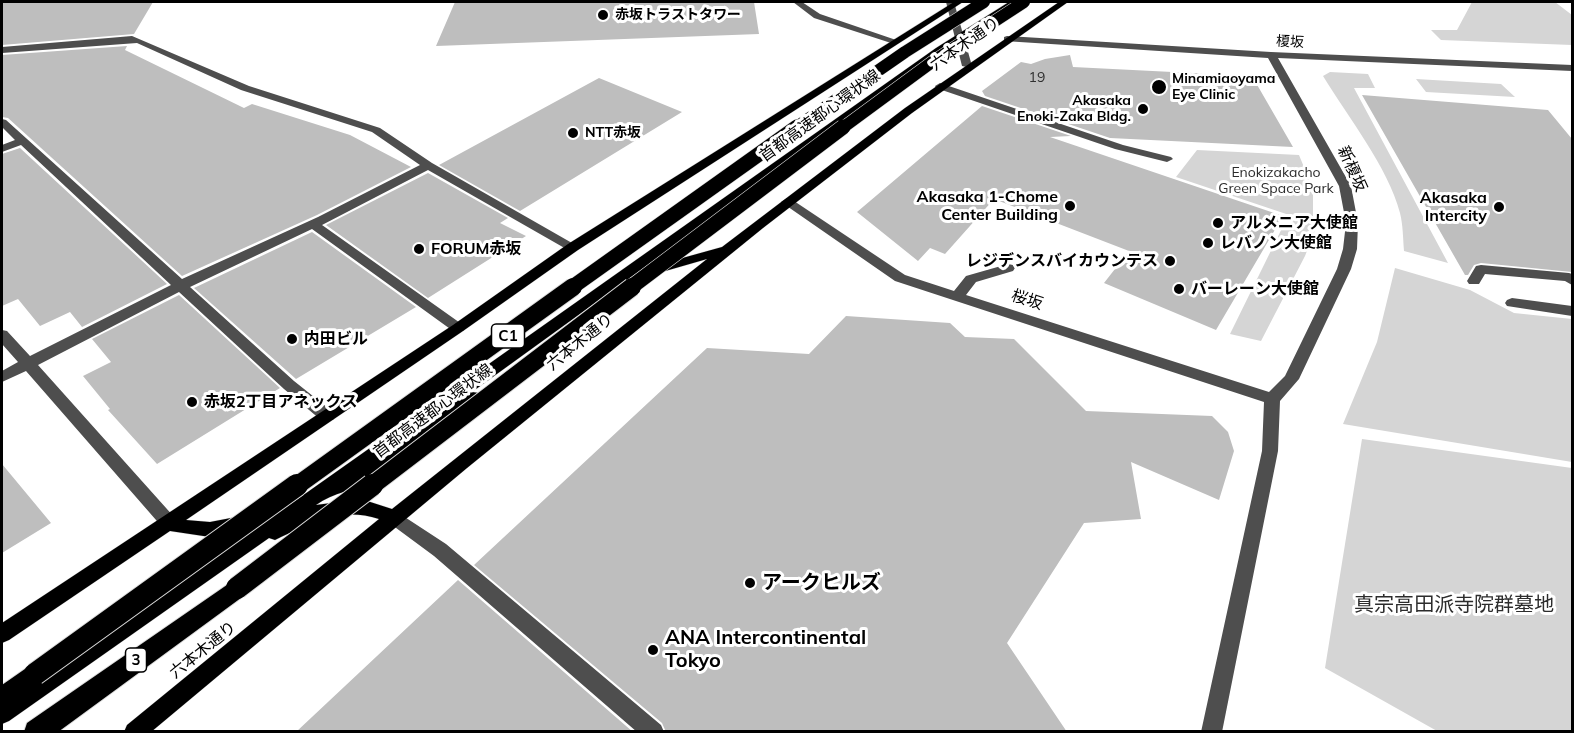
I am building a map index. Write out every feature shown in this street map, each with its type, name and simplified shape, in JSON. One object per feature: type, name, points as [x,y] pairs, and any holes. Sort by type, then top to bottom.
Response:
[{"type":"highway","name":"首都高速都心環状線","points":[[2,699],[744,164],[905,52],[984,2]]},
{"type":"highway","name":"首都高速都心環状線","points":[[46,732],[789,167],[932,62],[1024,2]]},
{"type":"highway","name":"3","points":[[36,732],[237,588]]},
{"type":"main road","points":[[2,714],[308,501],[959,36],[1014,2]]},
{"type":"main road","name":"六本木通り","points":[[134,732],[394,517],[787,202],[967,66],[1064,2]]},
{"type":"main road","points":[[2,634],[458,328],[573,248],[953,3]]},
{"type":"main road","points":[[169,523],[192,530],[224,528],[308,501],[367,476],[639,274],[728,249]]},
{"type":"main road","points":[[227,556],[316,512],[361,506],[394,517]]},
{"type":"street","points":[[797,2],[817,16],[894,41]]},
{"type":"street","points":[[953,3],[967,66]]},
{"type":"street","points":[[2,50],[132,39],[140,41],[245,88],[376,130],[428,165],[573,248]]},
{"type":"street","name":"榎坂","points":[[1007,39],[1271,55],[1572,68]]},
{"type":"street","name":"新榎坂","points":[[1271,55],[1344,186],[1352,223],[1350,249],[1344,269],[1291,379],[1272,399]]},
{"type":"street","points":[[940,86],[1119,147],[1167,159]]},
{"type":"street","points":[[2,122],[289,385],[327,416]]},
{"type":"street","points":[[2,149],[21,141]]},
{"type":"street","points":[[2,377],[182,285],[313,224],[428,165]]},
{"type":"street","name":"桜坂","points":[[787,202],[835,232],[900,278],[1272,399]]},
{"type":"street","points":[[313,224],[458,328]]},
{"type":"street","points":[[957,297],[970,279],[1008,268]]},
{"type":"street","points":[[1474,281],[1481,269],[1569,276],[1572,281]]},
{"type":"street","points":[[1512,303],[1572,311]]},
{"type":"street","points":[[2,335],[26,365],[169,523]]},
{"type":"street","points":[[1211,732],[1270,451],[1272,399]]},
{"type":"street","points":[[394,517],[440,550],[654,732]]},
{"type":"green space","points":[[1472,2],[1555,2],[1572,15],[1572,45],[1441,40],[1431,30],[1457,30]]},
{"type":"green space","points":[[1330,72],[1368,74],[1375,88],[1354,88],[1448,263],[1404,251],[1401,218],[1394,196],[1377,160],[1323,76]]},
{"type":"green space","points":[[1416,79],[1501,84],[1515,97],[1426,92]]},
{"type":"green space","name":"Enokizakacho Green Space Park","points":[[1197,150],[1299,155],[1313,189],[1313,223],[1176,177]]},
{"type":"green space","points":[[1288,216],[1317,225],[1305,256],[1261,341],[1230,334]]},
{"type":"green space","points":[[1395,268],[1470,290],[1514,313],[1572,319],[1572,462],[1343,424],[1377,342]]},
{"type":"green space","name":"真宗高田派寺院群墓地","points":[[1362,439],[1572,468],[1572,731],[1437,731],[1325,668]]},
{"type":"building","points":[[2,2],[153,2],[134,34],[2,45]]},
{"type":"building","name":"赤坂トラストタワー","points":[[455,2],[754,2],[759,34],[436,46]]},
{"type":"building","points":[[127,46],[125,50],[244,108],[252,104],[350,135],[411,167],[317,215],[182,276],[8,118],[2,117],[2,55]]},
{"type":"building","points":[[1070,55],[1073,67],[1252,76],[1293,147],[1110,138],[985,96],[982,91],[1021,62],[1031,64]]},
{"type":"building","name":"NTT赤坂","points":[[599,78],[682,112],[520,211],[439,165]]},
{"type":"building","name":"Akasaka Intercity","points":[[1362,95],[1548,110],[1572,139],[1572,272],[1481,263],[1474,265],[1468,275],[1465,275]]},
{"type":"building","points":[[982,106],[1071,136],[1050,137],[1283,216],[1216,330],[1104,283],[1129,251],[994,199],[945,254],[930,248],[918,261],[857,212]]},
{"type":"building","points":[[20,148],[167,284],[82,327],[70,312],[40,326],[18,299],[2,306],[2,154]]},
{"type":"building","points":[[428,173],[508,218],[500,223],[526,236],[428,298],[326,225]]},
{"type":"building","points":[[312,232],[416,307],[296,379],[194,288]]},
{"type":"building","points":[[179,295],[280,388],[157,464],[108,410],[110,409],[83,376],[111,362],[92,339]]},
{"type":"building","name":"アークヒルズ","points":[[846,316],[950,323],[965,337],[1014,339],[1086,411],[1212,416],[1228,432],[1234,451],[1219,500],[1131,462],[1141,519],[1084,523],[1007,643],[1067,732],[666,732],[662,723],[474,565],[707,348],[809,354]]},
{"type":"building","points":[[2,464],[51,523],[2,553]]},
{"type":"building","points":[[458,580],[633,732],[296,732]]},
{"type":"place","name":"赤坂トラストタワー","points":[[603,15]]},
{"type":"place","name":"Minamiaoyama Eye Clinic","points":[[1159,87]]},
{"type":"place","name":"Akasaka Enoki-Zaka Bldg.","points":[[1143,109]]},
{"type":"place","name":"NTT赤坂","points":[[573,133]]},
{"type":"place","name":"Akasaka 1-Chome Center Building","points":[[1070,206]]},
{"type":"place","name":"Akasaka Intercity","points":[[1499,207]]},
{"type":"place","name":"アルメニア大使館","points":[[1218,223]]},
{"type":"place","name":"レバノン大使館","points":[[1208,243]]},
{"type":"place","name":"FORUM赤坂","points":[[419,249]]},
{"type":"place","name":"レジデンスバイカウンテス","points":[[1170,261]]},
{"type":"place","name":"バーレーン大使館","points":[[1179,289]]},
{"type":"place","name":"内田ビル","points":[[292,339]]},
{"type":"place","name":"赤坂2丁目アネックス","points":[[192,402]]},
{"type":"place","name":"アークヒルズ","points":[[750,583]]},
{"type":"place","name":"ANA Intercontinental Tokyo","points":[[653,650]]}]
